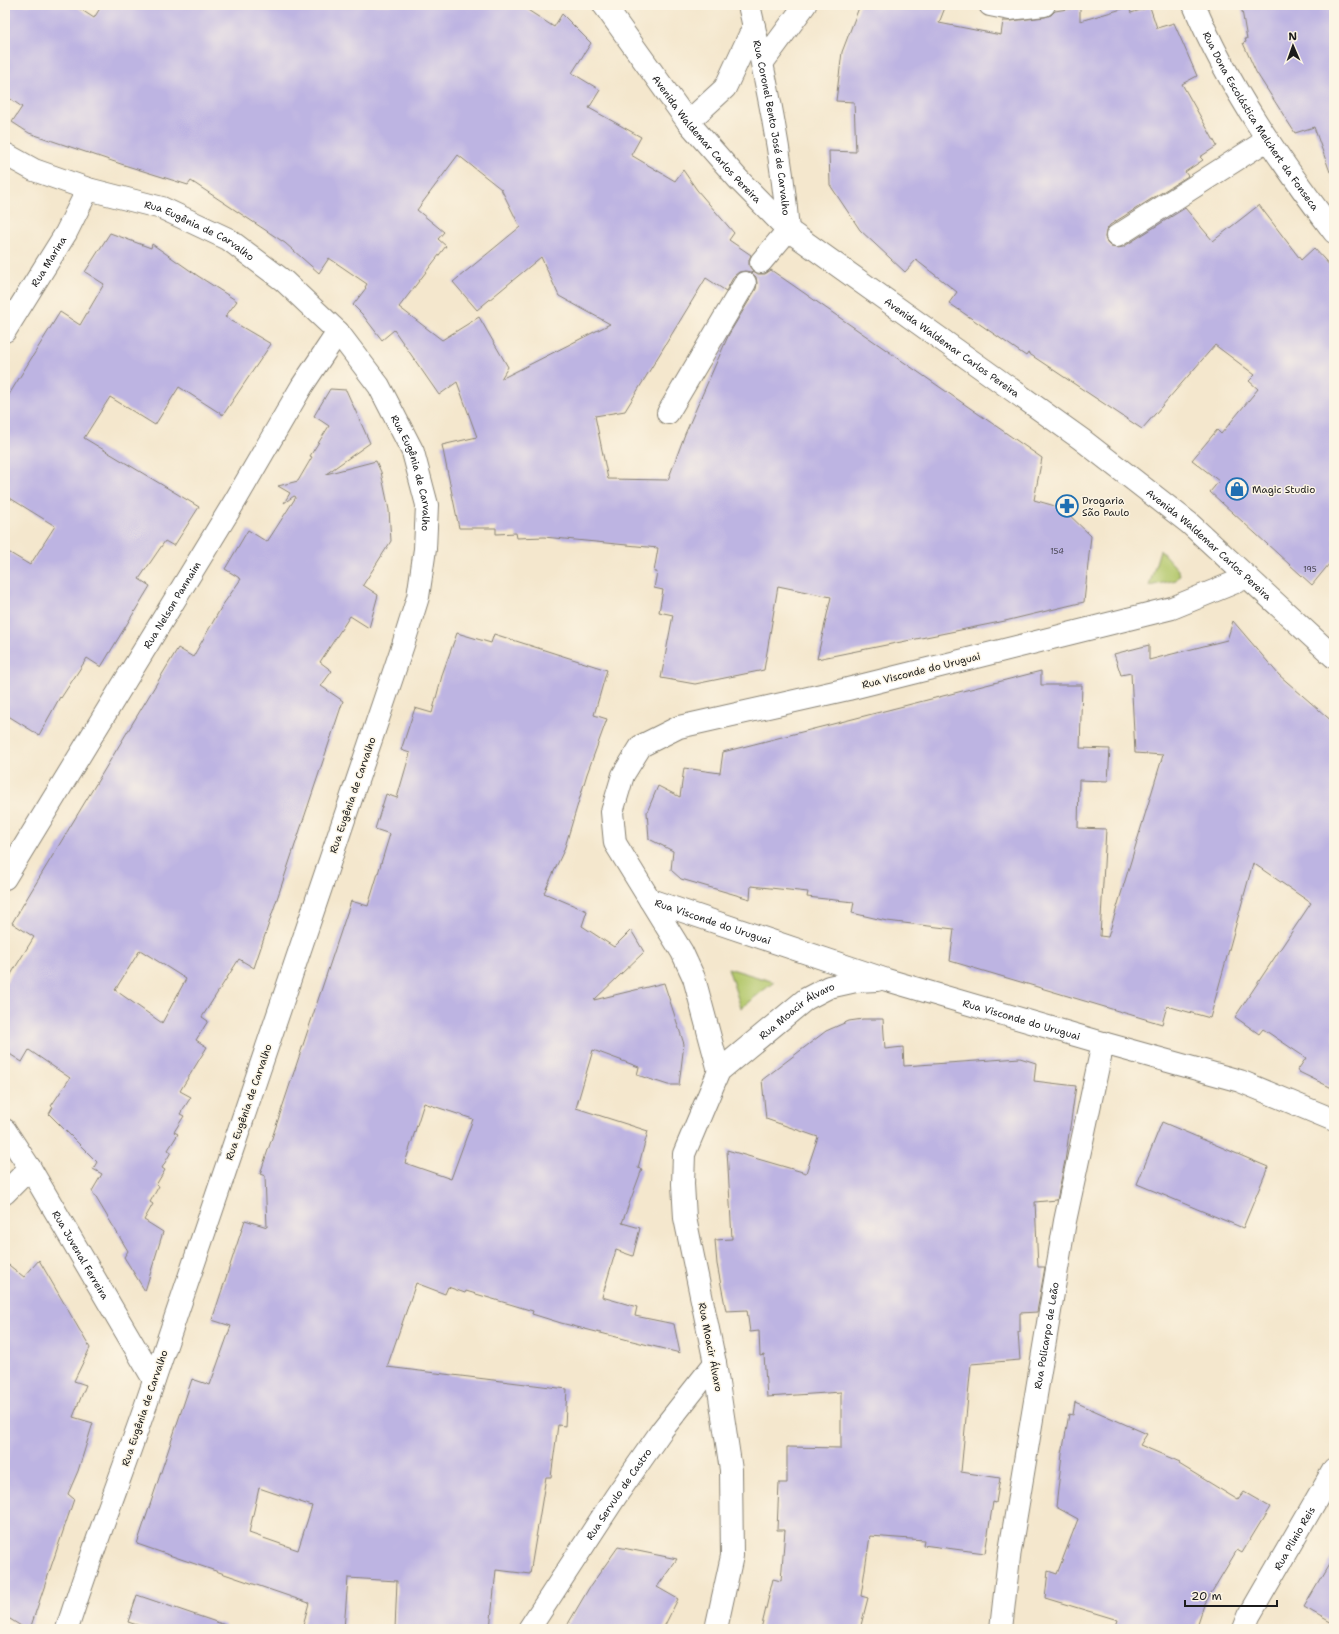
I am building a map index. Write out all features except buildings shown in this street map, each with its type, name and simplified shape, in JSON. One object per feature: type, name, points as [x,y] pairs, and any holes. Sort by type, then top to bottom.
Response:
[{"type":"street","name":"Avenida Waldemar Carlos Pereira","points":[[604,5],[688,122],[738,179],[788,230],[1081,439],[1189,523],[1334,656]]},
{"type":"street","name":"Rua Coronel Bento José de Carvalho","points":[[749,5],[763,62],[785,188],[788,230]]},
{"type":"street","points":[[763,62],[805,5]]},
{"type":"street","points":[[990,5],[1010,9],[1044,5]]},
{"type":"street","name":"Rua Dona Escolástica Melchert da Fonseca","points":[[1194,5],[1235,88],[1267,140],[1334,232]]},
{"type":"street","name":"Rua Coronel Bento José de Carvalho","points":[[688,122],[725,88],[754,26]]},
{"type":"street","points":[[1117,236],[1267,140]]},
{"type":"street","name":"Rua Eugênia de Carvalho","points":[[5,154],[34,170],[88,189],[162,208],[228,239],[284,281],[338,332],[380,386],[413,452],[427,505],[425,549],[418,597],[154,1380],[67,1629]]},
{"type":"street","name":"Rua Marina","points":[[5,331],[66,233],[88,189]]},
{"type":"street","points":[[761,262],[788,230]]},
{"type":"street","points":[[668,413],[745,283]]},
{"type":"street","name":"Rua Nelson Pannaim","points":[[5,878],[223,522],[302,386],[338,332]]},
{"type":"street","name":"Rua Visconde do Uruguai","points":[[1248,577],[1172,608],[848,689],[678,727],[641,746],[623,775],[612,812],[615,842],[650,900],[887,980],[1103,1044],[1240,1081],[1334,1120]]},
{"type":"street","points":[[650,900],[682,952],[694,978],[719,1071]]},
{"type":"street","name":"Rua Moacir Álvaro","points":[[716,1629],[732,1556],[731,1470],[715,1363],[685,1218],[683,1184],[684,1154],[719,1071],[806,999],[829,987],[856,981],[887,980]]},
{"type":"street","name":"Rua Policarpo de Leão","points":[[1001,1629],[1013,1534],[1065,1222],[1103,1044]]},
{"type":"street","name":"Rua Juvenal Ferreira","points":[[5,1130],[30,1168],[154,1380]]},
{"type":"street","points":[[5,1193],[30,1168]]},
{"type":"street","name":"Rua Servulo de Castro","points":[[529,1629],[616,1496],[662,1430],[715,1363]]},
{"type":"street","name":"Rua Plinio Reis","points":[[1244,1629],[1253,1610],[1334,1469]]},
{"type":"green space","points":[[1160,550],[1180,574],[1176,580],[1149,586]]},
{"type":"green space","points":[[728,968],[774,982],[741,1008]]},
{"type":"place","name":"Magic Studio","points":[[1237,489]]},
{"type":"place","name":"Drogaria São Paulo","points":[[1067,506]]}]
